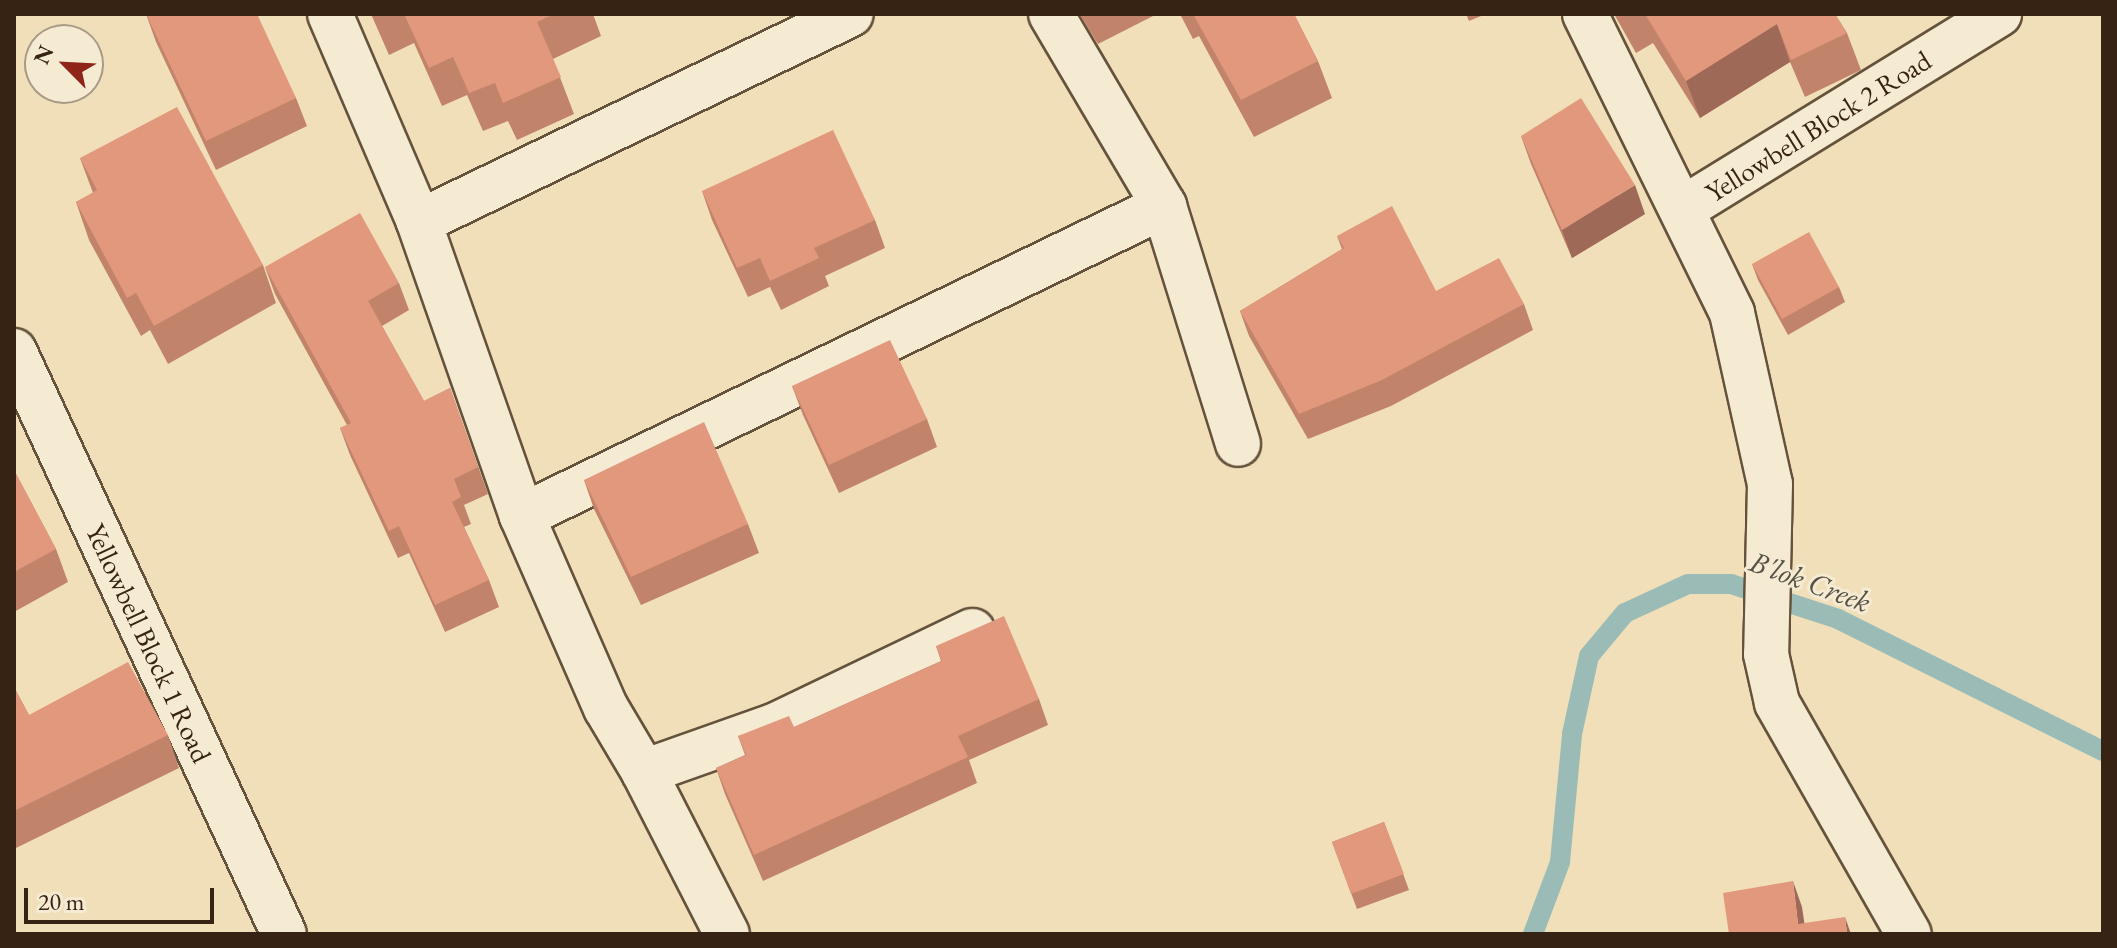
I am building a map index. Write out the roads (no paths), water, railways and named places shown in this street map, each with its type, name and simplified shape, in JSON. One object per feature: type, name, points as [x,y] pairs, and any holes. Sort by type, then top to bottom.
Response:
[{"type":"street","points":[[330,14],[419,222],[522,516],[606,708],[644,772],[727,934]]},
{"type":"street","points":[[419,222],[851,14]]},
{"type":"street","points":[[1051,14],[1164,206],[1238,444]]},
{"type":"street","name":"Yellowbell Block 2 Road","points":[[1585,14],[1684,208],[1732,313],[1754,397],[1774,563],[1766,654],[1798,749],[1909,934]]},
{"type":"street","name":"Yellowbell Block 2 Road","points":[[1684,208],[1999,14]]},
{"type":"street","points":[[522,516],[1164,206]]},
{"type":"street","name":"Yellowbell Block 1 Road","points":[[14,351],[284,934]]},
{"type":"street","points":[[644,772],[774,726],[972,631]]},
{"type":"waterway","name":"B'lok Creek","points":[[1533,934],[1560,862],[1572,734],[1589,656],[1625,613],[1688,584],[1731,584],[1838,619],[2103,751]]}]
